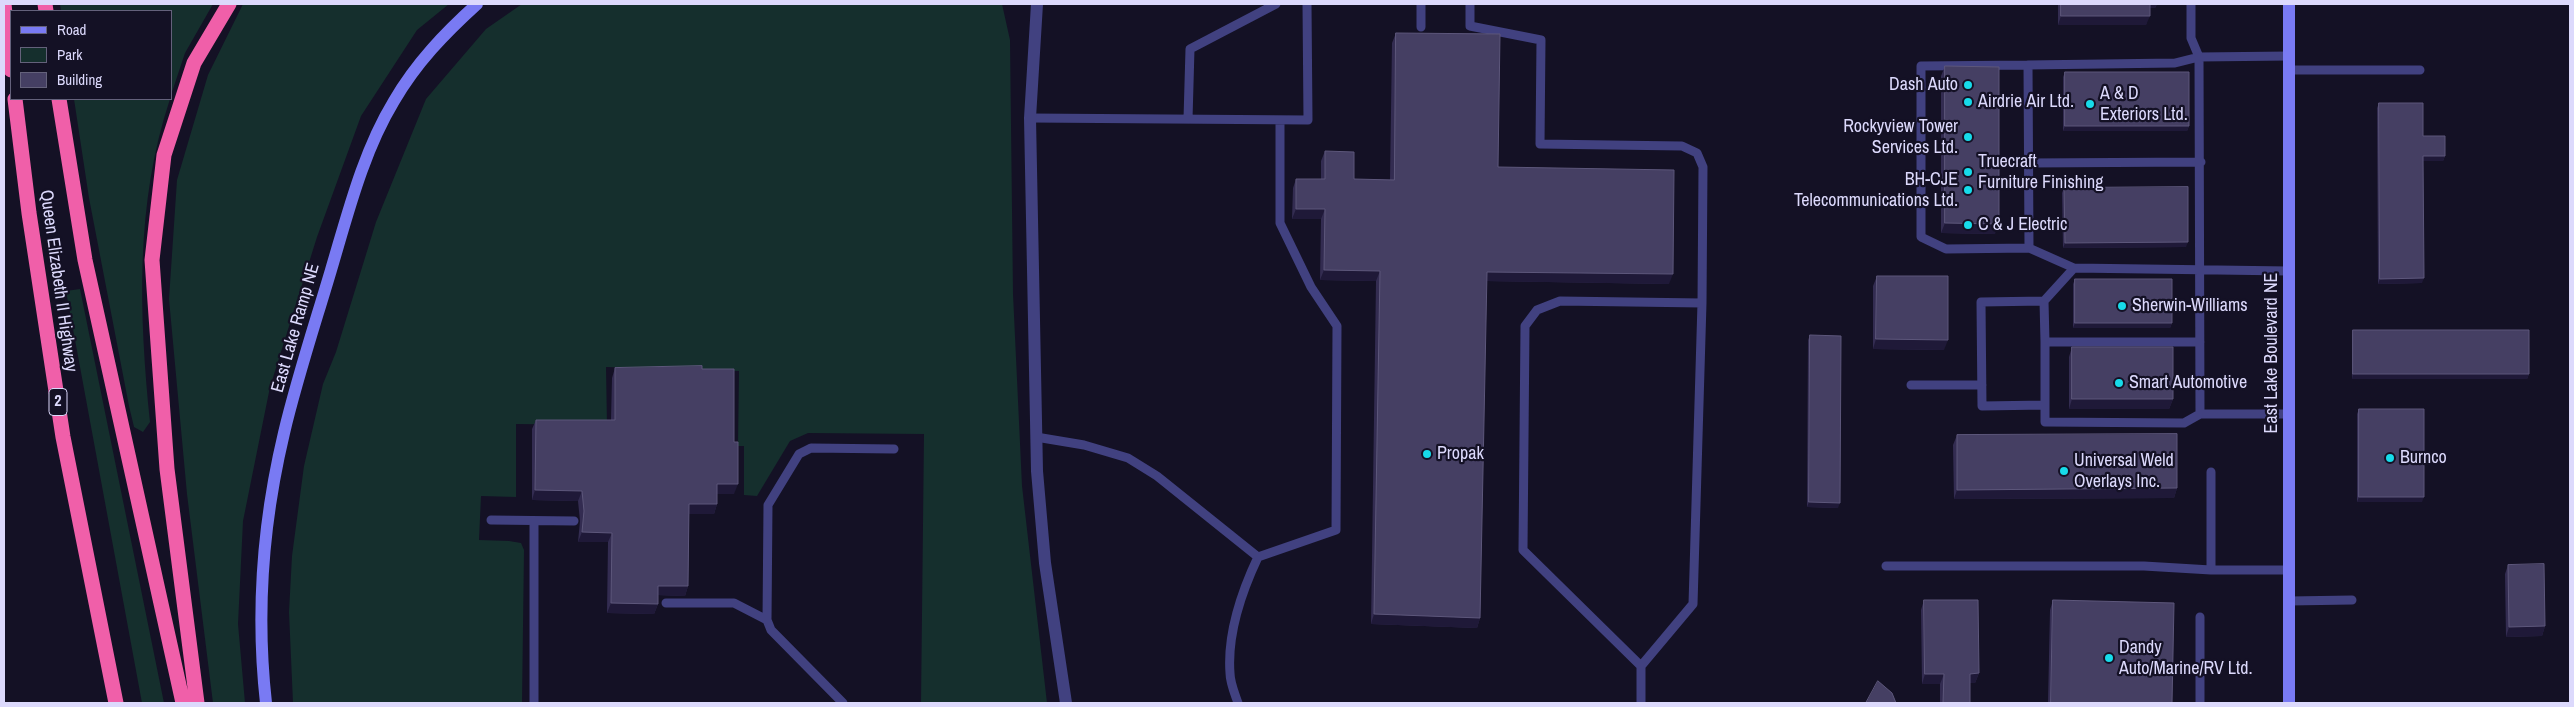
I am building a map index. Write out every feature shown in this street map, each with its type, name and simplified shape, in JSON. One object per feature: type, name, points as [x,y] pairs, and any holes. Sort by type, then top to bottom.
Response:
[{"type":"highway","points":[[4,4],[10,61]]},
{"type":"highway","points":[[197,703],[167,469],[152,260],[164,155],[194,63],[229,4]]},
{"type":"highway","name":"Queen Elizabeth II Highway","points":[[15,100],[28,213],[63,438],[116,703]]},
{"type":"highway","points":[[59,100],[85,260],[183,703]]},
{"type":"street","name":"East Lake Ramp NE","points":[[266,703],[263,585],[269,511],[284,433],[319,308],[365,162],[378,130],[413,71],[445,33],[477,4]]},
{"type":"street","points":[[1037,4],[1030,118],[1036,438],[1045,563],[1066,703]]},
{"type":"street","name":"East Lake Boulevard NE","points":[[2289,4],[2290,703]]},
{"type":"lane","points":[[1188,119],[1190,49],[1276,4]]},
{"type":"lane","points":[[1030,118],[1308,120],[1307,4]]},
{"type":"lane","points":[[1421,4],[1421,27]]},
{"type":"lane","points":[[1470,4],[1470,26],[1540,40],[1540,144],[1682,146],[1697,153],[1703,167],[1702,303],[1693,604],[1641,666],[1642,703]]},
{"type":"lane","points":[[2191,4],[2192,38],[2199,57],[2201,162],[2200,414]]},
{"type":"lane","points":[[2289,56],[2199,57],[2175,63],[1920,66],[1921,237],[1946,249],[2029,248],[2074,268],[2290,271]]},
{"type":"lane","points":[[2028,65],[2029,248]]},
{"type":"lane","points":[[2289,70],[2420,70]]},
{"type":"lane","points":[[1238,703],[1230,674],[1233,624],[1248,578],[1258,557],[1336,530],[1337,326],[1311,287],[1280,223],[1280,120]]},
{"type":"lane","points":[[2028,163],[2201,162]]},
{"type":"lane","points":[[2074,268],[2044,302],[2045,422],[2184,423],[2200,414],[2289,414]]},
{"type":"lane","points":[[1641,666],[1523,550],[1525,326],[1536,310],[1560,300],[1702,303]]},
{"type":"lane","points":[[2044,302],[1981,302],[1982,406],[2045,405]]},
{"type":"lane","points":[[2045,342],[2200,342]]},
{"type":"lane","points":[[1911,385],[1982,385]]},
{"type":"lane","points":[[1036,438],[1084,445],[1128,458],[1157,476],[1258,557]]},
{"type":"lane","points":[[843,703],[771,630],[767,620],[768,506],[799,454],[810,448],[894,449]]},
{"type":"lane","points":[[2211,472],[2212,570]]},
{"type":"lane","points":[[491,520],[574,521]]},
{"type":"lane","points":[[534,522],[534,703]]},
{"type":"lane","points":[[1886,566],[2144,566],[2212,570],[2289,570]]},
{"type":"lane","points":[[2289,600],[2352,600]]},
{"type":"lane","points":[[666,603],[734,603],[767,620]]},
{"type":"lane","points":[[2200,617],[2200,703]]},
{"type":"green space","points":[[60,4],[213,4],[185,53],[172,92],[172,10],[61,10]]},
{"type":"green space","points":[[243,4],[449,4],[417,30],[361,116],[317,237],[270,387],[243,521],[238,624],[245,703],[213,703],[187,494],[169,299],[177,180],[208,75]]},
{"type":"green space","points":[[522,4],[1002,4],[1010,40],[1013,294],[1022,486],[1047,703],[921,703],[924,434],[808,433],[790,441],[757,496],[744,495],[744,446],[738,446],[739,371],[606,367],[607,425],[516,424],[516,497],[481,496],[479,540],[521,543],[524,550],[522,703],[293,703],[289,612],[292,556],[304,466],[323,384],[336,352],[376,222],[426,99],[486,29]]},
{"type":"green space","points":[[74,100],[170,100],[159,139],[145,219],[142,300],[150,422],[143,432],[134,427],[129,406],[89,198]]},
{"type":"green space","points":[[80,289],[164,703],[142,703],[66,291]]},
{"type":"building","points":[[2061,4],[2150,4],[2150,16],[2061,16]]},
{"type":"building","name":"Propak","points":[[1396,33],[1500,34],[1498,167],[1674,170],[1673,274],[1487,272],[1480,618],[1374,614],[1380,271],[1324,270],[1325,209],[1296,209],[1296,179],[1325,179],[1325,151],[1354,152],[1354,179],[1394,180]]},
{"type":"building","points":[[1945,66],[1999,67],[1999,224],[1945,223]]},
{"type":"building","points":[[2065,72],[2189,72],[2189,126],[2065,126]]},
{"type":"building","points":[[2379,103],[2423,103],[2423,136],[2445,136],[2445,156],[2423,156],[2424,278],[2380,279]]},
{"type":"building","points":[[2188,187],[2188,242],[2065,243],[2064,188]]},
{"type":"building","points":[[1877,276],[1948,276],[1948,340],[1876,339]]},
{"type":"building","name":"Sherwin-Williams","points":[[2075,279],[2172,279],[2172,323],[2075,323]]},
{"type":"building","points":[[2353,330],[2529,330],[2529,374],[2353,374]]},
{"type":"building","points":[[1810,335],[1841,336],[1840,503],[1809,502]]},
{"type":"building","name":"Smart Automotive","points":[[2072,347],[2173,347],[2173,399],[2072,399]]},
{"type":"building","points":[[702,366],[702,369],[734,369],[734,442],[738,442],[738,484],[717,484],[717,504],[689,504],[688,586],[658,586],[658,604],[611,603],[612,533],[582,532],[584,511],[582,491],[535,490],[536,420],[615,420],[615,368]]},
{"type":"building","name":"Burnco","points":[[2359,409],[2424,409],[2424,497],[2359,497]]},
{"type":"building","name":"Universal Weld Overlays Inc.","points":[[2177,434],[2177,488],[1957,490],[1957,435]]},
{"type":"building","points":[[2544,564],[2545,626],[2509,627],[2508,565]]},
{"type":"building","points":[[1924,600],[1978,600],[1979,673],[1970,674],[1970,703],[1943,703],[1944,674],[1925,674]]},
{"type":"building","name":"Dandy Auto/Marine/RV Ltd.","points":[[2053,600],[2174,603],[2172,703],[2051,703]]},
{"type":"building","points":[[1878,681],[1892,693],[1896,703],[1866,703]]},
{"type":"place","name":"Dash Auto","points":[[1968,85]]},
{"type":"place","name":"Airdrie Air Ltd.","points":[[1968,102]]},
{"type":"place","name":"A & D Exteriors Ltd.","points":[[2090,104]]},
{"type":"place","name":"Rockyview Tower Services Ltd.","points":[[1968,137]]},
{"type":"place","name":"Truecraft Furniture Finishing","points":[[1968,172]]},
{"type":"place","name":"BH-CJE Telecommunications Ltd.","points":[[1968,190]]},
{"type":"place","name":"C & J Electric","points":[[1968,225]]},
{"type":"place","name":"Sherwin-Williams","points":[[2122,306]]},
{"type":"place","name":"Smart Automotive","points":[[2119,383]]},
{"type":"place","name":"Propak","points":[[1427,454]]},
{"type":"place","name":"Burnco","points":[[2390,458]]},
{"type":"place","name":"Universal Weld Overlays Inc.","points":[[2064,471]]},
{"type":"place","name":"Dandy Auto/Marine/RV Ltd.","points":[[2109,658]]}]
